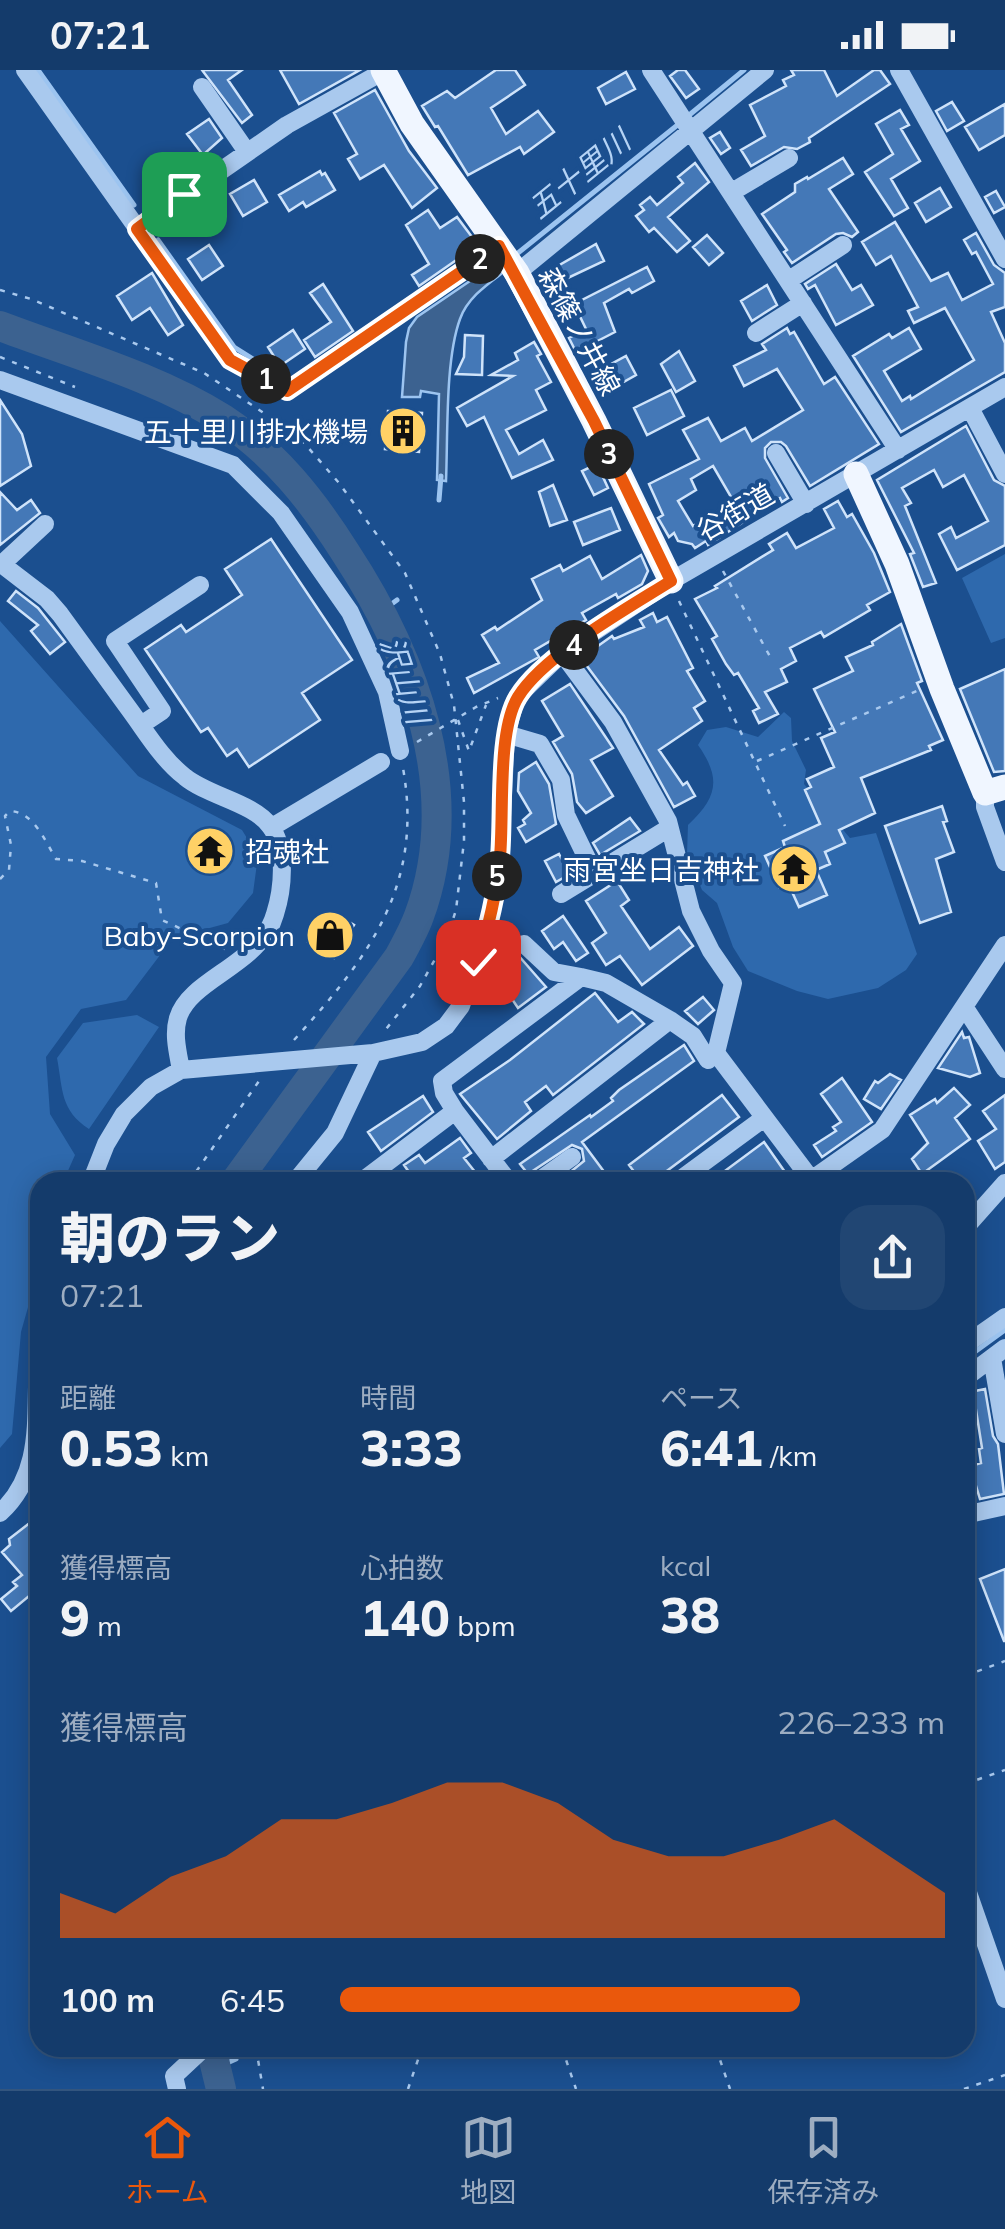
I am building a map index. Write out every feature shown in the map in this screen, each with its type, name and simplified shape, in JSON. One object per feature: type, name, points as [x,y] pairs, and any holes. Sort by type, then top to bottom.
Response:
[{"type":"main road","name":"森篠ノ井線","points":[[384,70],[412,124],[509,260],[594,421],[673,587]]},
{"type":"main road","points":[[856,474],[897,564],[939,681],[995,790]]},
{"type":"street","points":[[24,70],[230,360],[287,391],[509,260],[688,123],[765,70]]},
{"type":"street","points":[[137,229],[287,125],[384,70]]},
{"type":"street","points":[[650,70],[898,450]]},
{"type":"street","points":[[899,70],[1005,258]]},
{"type":"street","points":[[202,87],[248,152]]},
{"type":"street","points":[[732,192],[789,158]]},
{"type":"street","points":[[790,280],[844,246]]},
{"type":"street","points":[[756,333],[803,302]]},
{"type":"street","points":[[0,380],[233,465],[282,512],[350,612],[387,692],[400,752]]},
{"type":"street","name":"谷街道","points":[[283,1056],[366,1053],[422,1042],[446,1026],[461,1006],[492,910],[500,858],[506,734],[516,699],[562,653],[1005,387]]},
{"type":"street","points":[[970,408],[1005,474]]},
{"type":"street","points":[[776,453],[806,504]]},
{"type":"street","points":[[45,524],[1,564],[47,599],[168,762],[204,790],[258,815],[272,827],[280,850],[282,871],[274,922],[245,958],[190,998],[182,1009],[175,1036],[181,1070]]},
{"type":"street","points":[[141,725],[162,711],[115,641],[200,585]]},
{"type":"street","points":[[524,944],[554,972],[606,983],[670,1020],[692,1036],[708,1060],[716,1053],[733,983],[711,951],[692,912],[669,828],[613,722],[562,653]]},
{"type":"street","points":[[506,734],[540,744],[560,780],[566,815],[595,875]]},
{"type":"street","points":[[272,827],[380,762]]},
{"type":"street","points":[[995,790],[985,807],[1005,862]]},
{"type":"street","points":[[560,894],[669,828]]},
{"type":"street","points":[[825,1172],[882,1130],[1005,945]]},
{"type":"street","points":[[501,1172],[455,1111],[442,1081],[581,977]]},
{"type":"street","points":[[965,1008],[1005,1069]]},
{"type":"street","points":[[491,1158],[670,1020]]},
{"type":"street","points":[[303,1172],[336,1133],[366,1053]]},
{"type":"street","points":[[716,1053],[804,1172]]},
{"type":"street","points":[[95,1172],[124,1114],[151,1087],[181,1070],[283,1056]]},
{"type":"street","points":[[375,1172],[455,1111]]},
{"type":"street","points":[[690,1172],[764,1118]]},
{"type":"street","points":[[550,1172],[572,1156]]},
{"type":"street","points":[[975,1217],[1005,1183]]},
{"type":"street","points":[[975,1338],[1005,1316]]},
{"type":"street","points":[[975,1370],[998,1353]]},
{"type":"street","points":[[998,1353],[1005,1434]]},
{"type":"street","points":[[0,1513],[24,1483],[30,1468]]},
{"type":"street","points":[[975,1513],[1005,1506]]},
{"type":"street","points":[[975,1913],[1005,1999]]},
{"type":"street","points":[[177,2089],[174,2076],[194,2057]]},
{"type":"path","points":[[0,290],[31,299],[204,374],[298,436],[339,483],[405,573],[440,654],[454,704],[464,841],[456,910],[447,938],[420,986],[366,1053]]},
{"type":"path","points":[[720,566],[773,662]]},
{"type":"path","points":[[673,587],[785,826]]},
{"type":"path","points":[[755,762],[939,681]]},
{"type":"path","points":[[454,720],[469,750],[486,704]]},
{"type":"path","points":[[197,1172],[358,962],[391,905],[407,821],[400,752],[476,706]]},
{"type":"path","points":[[0,879],[9,870],[11,845],[6,816],[10,811],[20,811],[34,824],[56,858],[82,861],[156,883],[162,920],[245,958]]},
{"type":"path","points":[[975,1672],[1005,1661]]},
{"type":"path","points":[[975,1780],[1005,1770]]},
{"type":"path","points":[[257,2057],[262,2089]]},
{"type":"path","points":[[408,2089],[419,2057]]},
{"type":"path","points":[[565,2057],[576,2089]]},
{"type":"path","points":[[719,2057],[730,2089]]},
{"type":"path","points":[[964,2089],[1005,2075]]},
{"type":"shaded area","points":[[495,264],[501,274],[467,305],[455,336],[446,481],[437,480],[439,394],[421,391],[420,397],[402,397],[409,328],[417,317]]},
{"type":"shaded area","points":[[1005,554],[1005,638],[991,643],[962,578]]},
{"type":"shaded area","points":[[0,621],[138,776],[242,830],[258,856],[253,893],[228,923],[173,938],[126,1000],[81,1009],[46,1057],[50,1114],[75,1155],[67,1172],[30,1172],[30,1300],[21,1332],[12,1434],[0,1448]]},
{"type":"shaded area","points":[[784,712],[791,718],[792,741],[806,770],[804,784],[850,838],[876,833],[917,954],[906,970],[878,988],[828,999],[748,971],[733,947],[717,903],[702,890],[687,854],[688,825],[705,806],[713,788],[711,768],[698,745],[707,730],[726,727],[758,737]]},
{"type":"shaded area","points":[[137,1015],[159,1027],[89,1129],[68,1107],[57,1058],[83,1023]]},
{"type":"building","points":[[202,70],[242,70],[228,80],[252,115],[242,123]]},
{"type":"building","points":[[280,70],[360,70],[299,104]]},
{"type":"building","points":[[496,70],[515,70],[525,85],[491,108],[506,134],[538,111],[554,132],[524,154],[520,147],[468,175],[422,106],[447,91],[455,98]]},
{"type":"building","points":[[685,70],[699,89],[686,98],[670,76]]},
{"type":"building","points":[[791,70],[824,70],[837,96],[874,70],[880,70],[890,84],[809,138],[810,142],[797,149],[784,147],[751,166],[741,150],[765,136],[750,105],[786,86],[783,80],[794,75]]},
{"type":"building","points":[[626,72],[635,89],[606,104],[598,88]]},
{"type":"building","points":[[375,90],[409,151],[437,188],[412,208],[384,165],[360,179],[348,159],[357,154],[334,113]]},
{"type":"building","points":[[952,102],[964,121],[947,131],[936,111]]},
{"type":"building","points":[[1005,104],[1005,135],[979,150],[965,127]]},
{"type":"building","points":[[900,110],[909,125],[901,129],[920,161],[891,179],[908,208],[894,216],[865,172],[893,154],[876,124]]},
{"type":"building","points":[[209,119],[222,138],[203,155],[187,134]]},
{"type":"building","points":[[720,132],[730,148],[721,154],[710,138]]},
{"type":"building","points":[[843,158],[853,174],[829,189],[858,232],[852,237],[836,234],[792,263],[762,214],[795,192],[795,184]]},
{"type":"building","points":[[695,163],[709,182],[668,217],[690,241],[677,252],[654,228],[649,232],[636,216],[644,210],[640,205],[650,197],[657,205],[683,183],[678,177]]},
{"type":"building","points":[[320,171],[335,190],[306,207],[303,202],[289,211],[279,195]]},
{"type":"building","points":[[254,180],[267,202],[243,216],[230,194]]},
{"type":"building","points":[[940,188],[951,207],[926,222],[915,203]]},
{"type":"building","points":[[996,191],[1005,207],[994,213],[985,197]]},
{"type":"building","points":[[428,210],[440,228],[457,217],[478,245],[419,286],[412,275],[429,264],[406,225]]},
{"type":"building","points":[[895,222],[931,281],[948,273],[962,300],[993,284],[976,252],[972,254],[964,240],[976,233],[994,265],[1005,273],[1005,307],[991,312],[1005,343],[1005,372],[901,432],[853,356],[889,334],[892,338],[909,328],[921,349],[884,371],[902,401],[974,360],[945,308],[914,323],[908,311],[918,307],[891,256],[876,265],[862,242]]},
{"type":"building","points":[[707,235],[723,253],[709,265],[693,247]]},
{"type":"building","points":[[596,244],[604,261],[555,284],[549,271]]},
{"type":"building","points":[[209,245],[223,266],[202,280],[188,259]]},
{"type":"building","points":[[836,264],[852,290],[861,285],[873,305],[836,325],[815,285],[808,289],[805,284]]},
{"type":"building","points":[[647,267],[654,281],[604,303],[615,332],[578,351],[574,348],[569,338],[586,329],[574,304]]},
{"type":"building","points":[[152,273],[183,325],[168,335],[150,308],[132,320],[117,296]]},
{"type":"building","points":[[323,284],[353,331],[315,357],[304,340],[331,322],[310,293]]},
{"type":"building","points":[[767,285],[777,305],[752,321],[741,301]]},
{"type":"building","points":[[787,328],[790,334],[794,332],[824,384],[835,377],[879,444],[810,486],[786,446],[771,442],[765,448],[765,458],[788,498],[782,502],[780,498],[708,545],[706,541],[695,548],[678,541],[674,533],[669,537],[658,518],[663,515],[649,484],[699,459],[683,430],[708,418],[721,441],[745,428],[752,441],[803,410],[777,369],[744,386],[734,366],[766,350],[762,344]],"holes":[[[713,466],[734,502],[693,526],[678,501],[696,490],[691,479]]]},
{"type":"building","points":[[293,330],[305,349],[280,366],[268,347]]},
{"type":"building","points":[[465,335],[483,336],[482,375],[456,374],[464,357]]},
{"type":"building","points":[[534,342],[551,382],[536,390],[546,410],[506,430],[519,454],[543,440],[553,460],[512,478],[484,417],[467,426],[457,408],[513,376],[491,375],[518,360],[515,353]]},
{"type":"building","points":[[679,351],[695,381],[676,392],[661,364]]},
{"type":"building","points":[[626,356],[636,375],[611,389],[600,370]]},
{"type":"building","points":[[671,390],[684,416],[647,435],[634,408]]},
{"type":"building","points":[[0,400],[22,434],[31,466],[0,486]]},
{"type":"building","name":"五十里川排水機場","points":[[388,411],[422,413],[419,452],[385,449]]},
{"type":"building","points":[[966,426],[994,480],[1005,486],[1005,545],[957,570],[939,534],[951,527],[956,538],[988,521],[964,475],[943,487],[934,470],[902,488],[911,503],[905,506],[936,583],[923,587],[910,554],[914,553],[877,480]]},
{"type":"building","points":[[597,464],[608,488],[594,495],[582,471]]},
{"type":"building","points":[[553,485],[567,520],[550,526],[539,492]]},
{"type":"building","points":[[0,492],[17,510],[31,500],[40,513],[0,545]]},
{"type":"building","points":[[838,501],[847,517],[852,514],[890,592],[867,605],[870,610],[824,637],[821,632],[790,648],[796,661],[781,669],[787,682],[765,692],[778,714],[759,723],[753,711],[759,708],[738,673],[734,675],[726,664],[712,639],[717,636],[695,599],[773,550],[769,544],[787,533],[796,548],[834,528],[824,509]]},
{"type":"building","points":[[611,508],[620,530],[583,545],[574,522]]},
{"type":"building","points":[[271,539],[352,660],[302,693],[320,720],[249,767],[237,749],[227,756],[208,728],[201,732],[145,649],[181,625],[186,632],[242,595],[225,569]]},
{"type":"building","points":[[641,555],[648,571],[642,584],[582,613],[586,620],[535,650],[539,657],[474,693],[467,678],[499,663],[482,635],[495,627],[497,630],[542,600],[532,579],[560,565],[563,571],[590,556],[602,579]]},
{"type":"building","points":[[16,591],[38,608],[65,642],[50,654],[31,631],[38,625],[8,601]]},
{"type":"building","points":[[653,613],[657,622],[667,617],[693,668],[687,671],[705,701],[694,708],[702,721],[659,750],[695,796],[674,807],[624,716],[581,658],[612,636],[614,639],[644,627],[640,620]]},
{"type":"building","points":[[901,624],[922,681],[917,683],[943,740],[929,746],[931,750],[861,778],[875,813],[839,830],[845,843],[825,852],[830,864],[816,870],[827,895],[799,907],[788,883],[779,887],[765,856],[785,847],[783,841],[820,824],[805,790],[811,787],[807,779],[834,767],[821,738],[835,732],[814,689],[853,671],[846,657],[873,645]]},
{"type":"building","points":[[1005,669],[1005,771],[994,772],[960,689]]},
{"type":"building","points":[[570,684],[613,748],[591,760],[613,796],[586,813],[577,802],[572,774],[553,742],[563,736],[542,701]]},
{"type":"building","points":[[536,762],[549,784],[556,824],[526,842],[518,828],[531,813],[518,791],[519,773]]},
{"type":"building","points":[[942,806],[947,821],[943,822],[954,852],[936,859],[951,912],[920,923],[885,826]]},
{"type":"building","points":[[630,818],[640,831],[600,855],[593,843]]},
{"type":"building","points":[[559,854],[570,874],[556,882],[545,861]]},
{"type":"building","points":[[617,881],[629,900],[621,906],[650,949],[679,927],[693,946],[642,985],[620,956],[606,965],[592,943],[606,933],[586,901]]},
{"type":"building","name":"Baby-Scorpion","points":[[336,914],[354,925],[334,958],[308,942],[318,926],[329,926]]},
{"type":"building","points":[[563,916],[588,953],[576,961],[563,942],[554,949],[542,931]]},
{"type":"building","points":[[518,955],[546,987],[518,1008],[510,996],[517,991],[500,968]]},
{"type":"building","points":[[595,993],[618,1022],[632,1012],[644,1024],[553,1095],[546,1086],[525,1102],[531,1111],[497,1139],[460,1094]]},
{"type":"building","points":[[703,997],[714,1010],[698,1024],[685,1011]]},
{"type":"building","points":[[962,1032],[964,1038],[969,1037],[980,1073],[970,1077],[938,1068]]},
{"type":"building","points":[[684,1045],[694,1061],[582,1142],[604,1172],[570,1172],[584,1161],[582,1149],[572,1145],[526,1172],[520,1164],[613,1101],[611,1098]]},
{"type":"building","points":[[890,1074],[901,1080],[881,1109],[864,1099],[875,1081],[878,1083]]},
{"type":"building","points":[[842,1078],[872,1122],[822,1157],[814,1145],[836,1131],[833,1127],[841,1122],[821,1094]]},
{"type":"building","points":[[954,1088],[970,1105],[955,1118],[970,1139],[921,1172],[912,1159],[928,1143],[910,1115],[935,1099],[937,1103]]},
{"type":"building","points":[[722,1095],[739,1117],[665,1172],[634,1172],[629,1165]]},
{"type":"building","points":[[1005,1095],[1005,1162],[995,1169],[978,1141],[996,1129],[983,1111]]},
{"type":"building","points":[[423,1096],[433,1112],[381,1151],[368,1132]]},
{"type":"building","points":[[460,1138],[471,1153],[464,1158],[475,1172],[409,1172],[404,1165],[419,1155],[425,1163]]},
{"type":"building","points":[[764,1142],[785,1172],[724,1172]]},
{"type":"building","points":[[985,1389],[1004,1494],[980,1499],[975,1465],[981,1463],[982,1448],[975,1391]]},
{"type":"building","points":[[30,1523],[30,1595],[11,1611],[1,1599],[17,1586],[13,1582],[22,1575],[2,1552],[10,1545],[9,1539]]},
{"type":"building","points":[[1005,1569],[1005,1641],[1004,1641],[980,1579]]},
{"type":"waterway","points":[[38,70],[134,205]]},
{"type":"waterway","name":"五十里川","points":[[688,116],[744,70]]},
{"type":"waterway","name":"五十里川","points":[[513,257],[680,123]]},
{"type":"waterway","points":[[158,240],[234,347],[284,379]]},
{"type":"waterway","name":"沢山川","points":[[0,326],[170,391],[223,419],[259,447],[319,514],[370,593],[411,680],[425,726],[437,821],[432,869],[417,921],[399,957],[242,1172]]},
{"type":"waterway","name":"五十里川","points":[[439,500],[441,476]]},
{"type":"waterway","name":"五十里川","points":[[382,611],[397,600]]},
{"type":"waterway","points":[[975,1352],[1005,1330]]},
{"type":"waterway","name":"沢山川","points":[[213,2057],[221,2089]]},
{"type":"waterway","points":[[216,2068],[236,2059]]},
{"type":"place","name":"五十里川排水機場","points":[[403,431]]},
{"type":"place","name":"招魂社","points":[[210,851]]},
{"type":"place","name":"雨宮坐日吉神社","points":[[794,869]]},
{"type":"place","name":"Baby-Scorpion","points":[[330,935]]},
{"type":"route","points":[[184,194],[137,229],[230,360],[287,391],[499,246],[594,421],[671,581],[562,653],[516,699],[506,734],[500,858],[478,962]]}]
